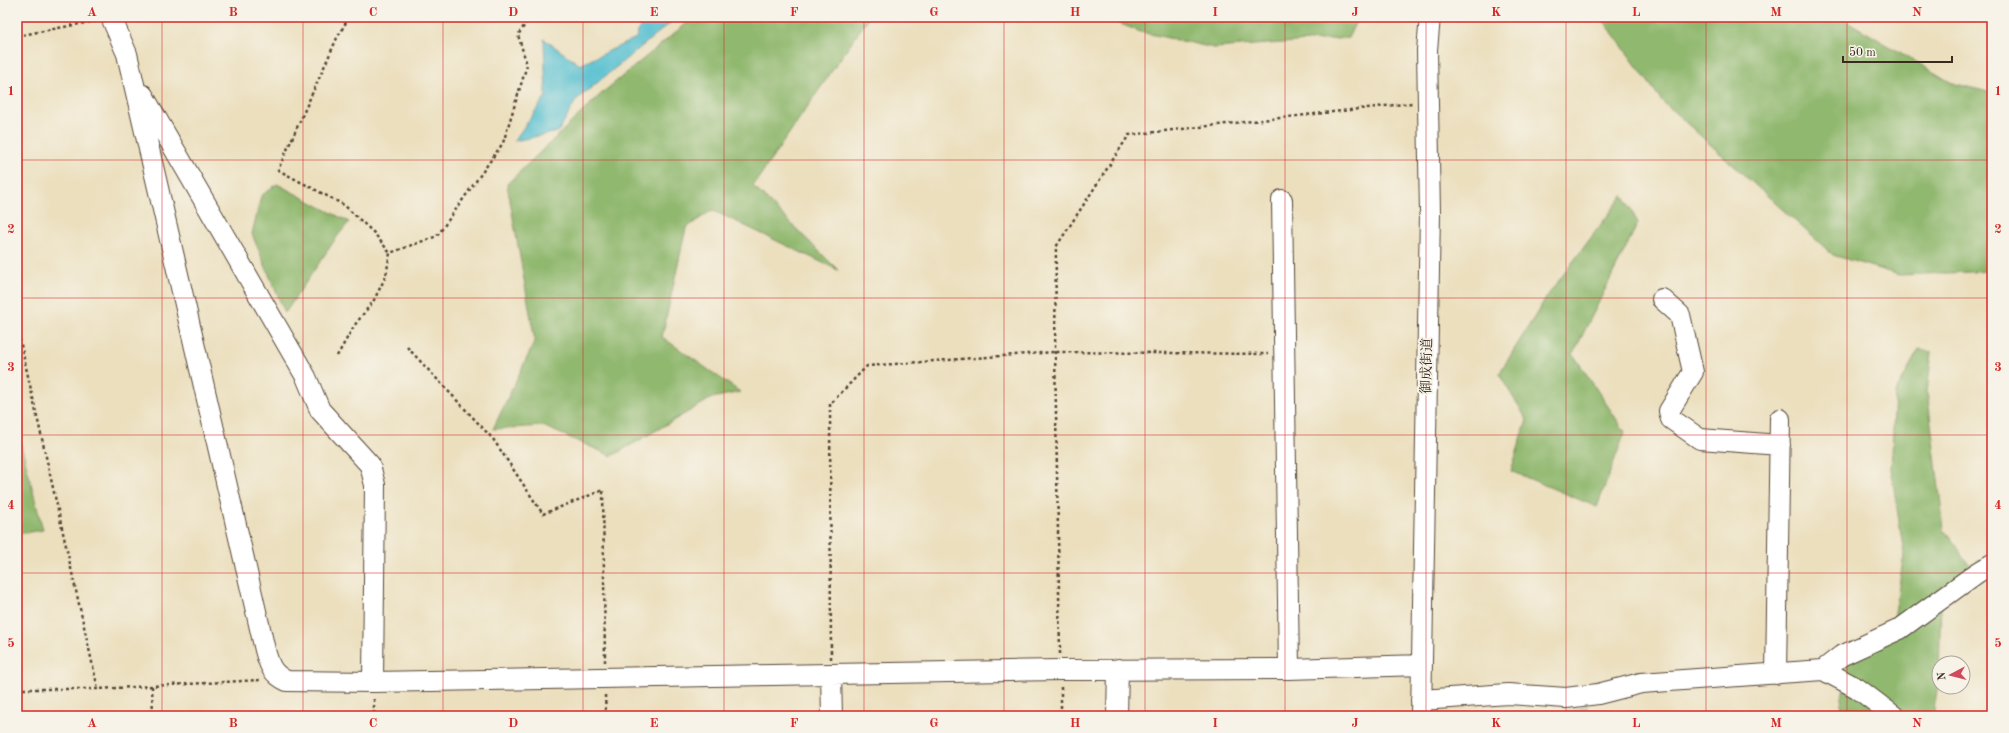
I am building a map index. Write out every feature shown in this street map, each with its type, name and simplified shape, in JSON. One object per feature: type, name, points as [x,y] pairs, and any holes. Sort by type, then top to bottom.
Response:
[{"type":"street","name":"御成街道","points":[[1421,708],[1420,665],[1430,221],[1428,50],[1430,17]]},
{"type":"street","points":[[111,18],[127,54],[265,650],[273,672],[287,681],[374,682],[1060,670],[1289,669],[1420,665]]},
{"type":"street","points":[[132,76],[303,371],[320,410],[370,465],[375,485],[374,682]]},
{"type":"street","points":[[1282,200],[1289,669]]},
{"type":"street","points":[[1662,299],[1680,315],[1693,372],[1669,411],[1671,419],[1700,439],[1780,445]]},
{"type":"street","points":[[1776,674],[1780,419]]},
{"type":"street","points":[[1421,708],[1508,694],[1566,698],[1598,694],[1641,683],[1823,670],[1842,656],[1900,629],[1977,573],[1992,564]]},
{"type":"street","points":[[1117,716],[1118,670]]},
{"type":"street","points":[[1823,670],[1857,688],[1894,716]]},
{"type":"street","points":[[832,675],[832,716]]},
{"type":"path","points":[[337,356],[354,326],[374,300],[386,276],[390,253],[374,233],[344,205],[278,170],[337,38],[349,17]]},
{"type":"path","points":[[390,253],[437,236],[503,143],[527,65],[518,35],[530,17]]},
{"type":"path","points":[[17,36],[111,18]]},
{"type":"path","points":[[1061,716],[1055,352],[1056,247],[1129,135],[1428,101]]},
{"type":"path","points":[[17,327],[98,689]]},
{"type":"path","points":[[407,347],[493,439],[543,514],[603,490],[606,716]]},
{"type":"path","points":[[832,675],[830,404],[867,366],[1055,352],[1284,354]]},
{"type":"path","points":[[17,689],[98,689],[264,679],[273,672]]},
{"type":"path","points":[[152,686],[153,716]]},
{"type":"green space","points":[[694,17],[869,17],[753,186],[838,270],[712,210],[686,228],[662,337],[740,392],[712,398],[612,456],[543,426],[493,429],[535,341],[507,184],[601,94]]},
{"type":"green space","points":[[1103,17],[1358,17],[1348,38],[1214,48],[1141,32]]},
{"type":"green space","points":[[1601,17],[1840,17],[1952,83],[1992,93],[1992,271],[1899,275],[1833,255],[1662,101]]},
{"type":"green space","points":[[277,184],[349,222],[336,238],[285,313],[252,234],[261,196]]},
{"type":"green space","points":[[1623,195],[1638,223],[1573,354],[1625,432],[1597,507],[1511,471],[1527,420],[1499,374],[1548,295]]},
{"type":"green space","points":[[1919,349],[1932,352],[1927,391],[1944,529],[1972,568],[1941,592],[1940,655],[1931,655],[1931,695],[1936,695],[1933,716],[1839,716],[1848,661],[1878,646],[1894,619],[1904,554],[1891,469],[1895,394]]},
{"type":"green space","points":[[17,429],[43,530],[17,534]]},
{"type":"green space","points":[[1587,706],[1590,716],[1560,716],[1559,713]]},
{"type":"water","points":[[643,17],[674,17],[669,24],[576,100],[558,132],[514,141],[546,96],[544,39],[580,65],[636,38]]}]
